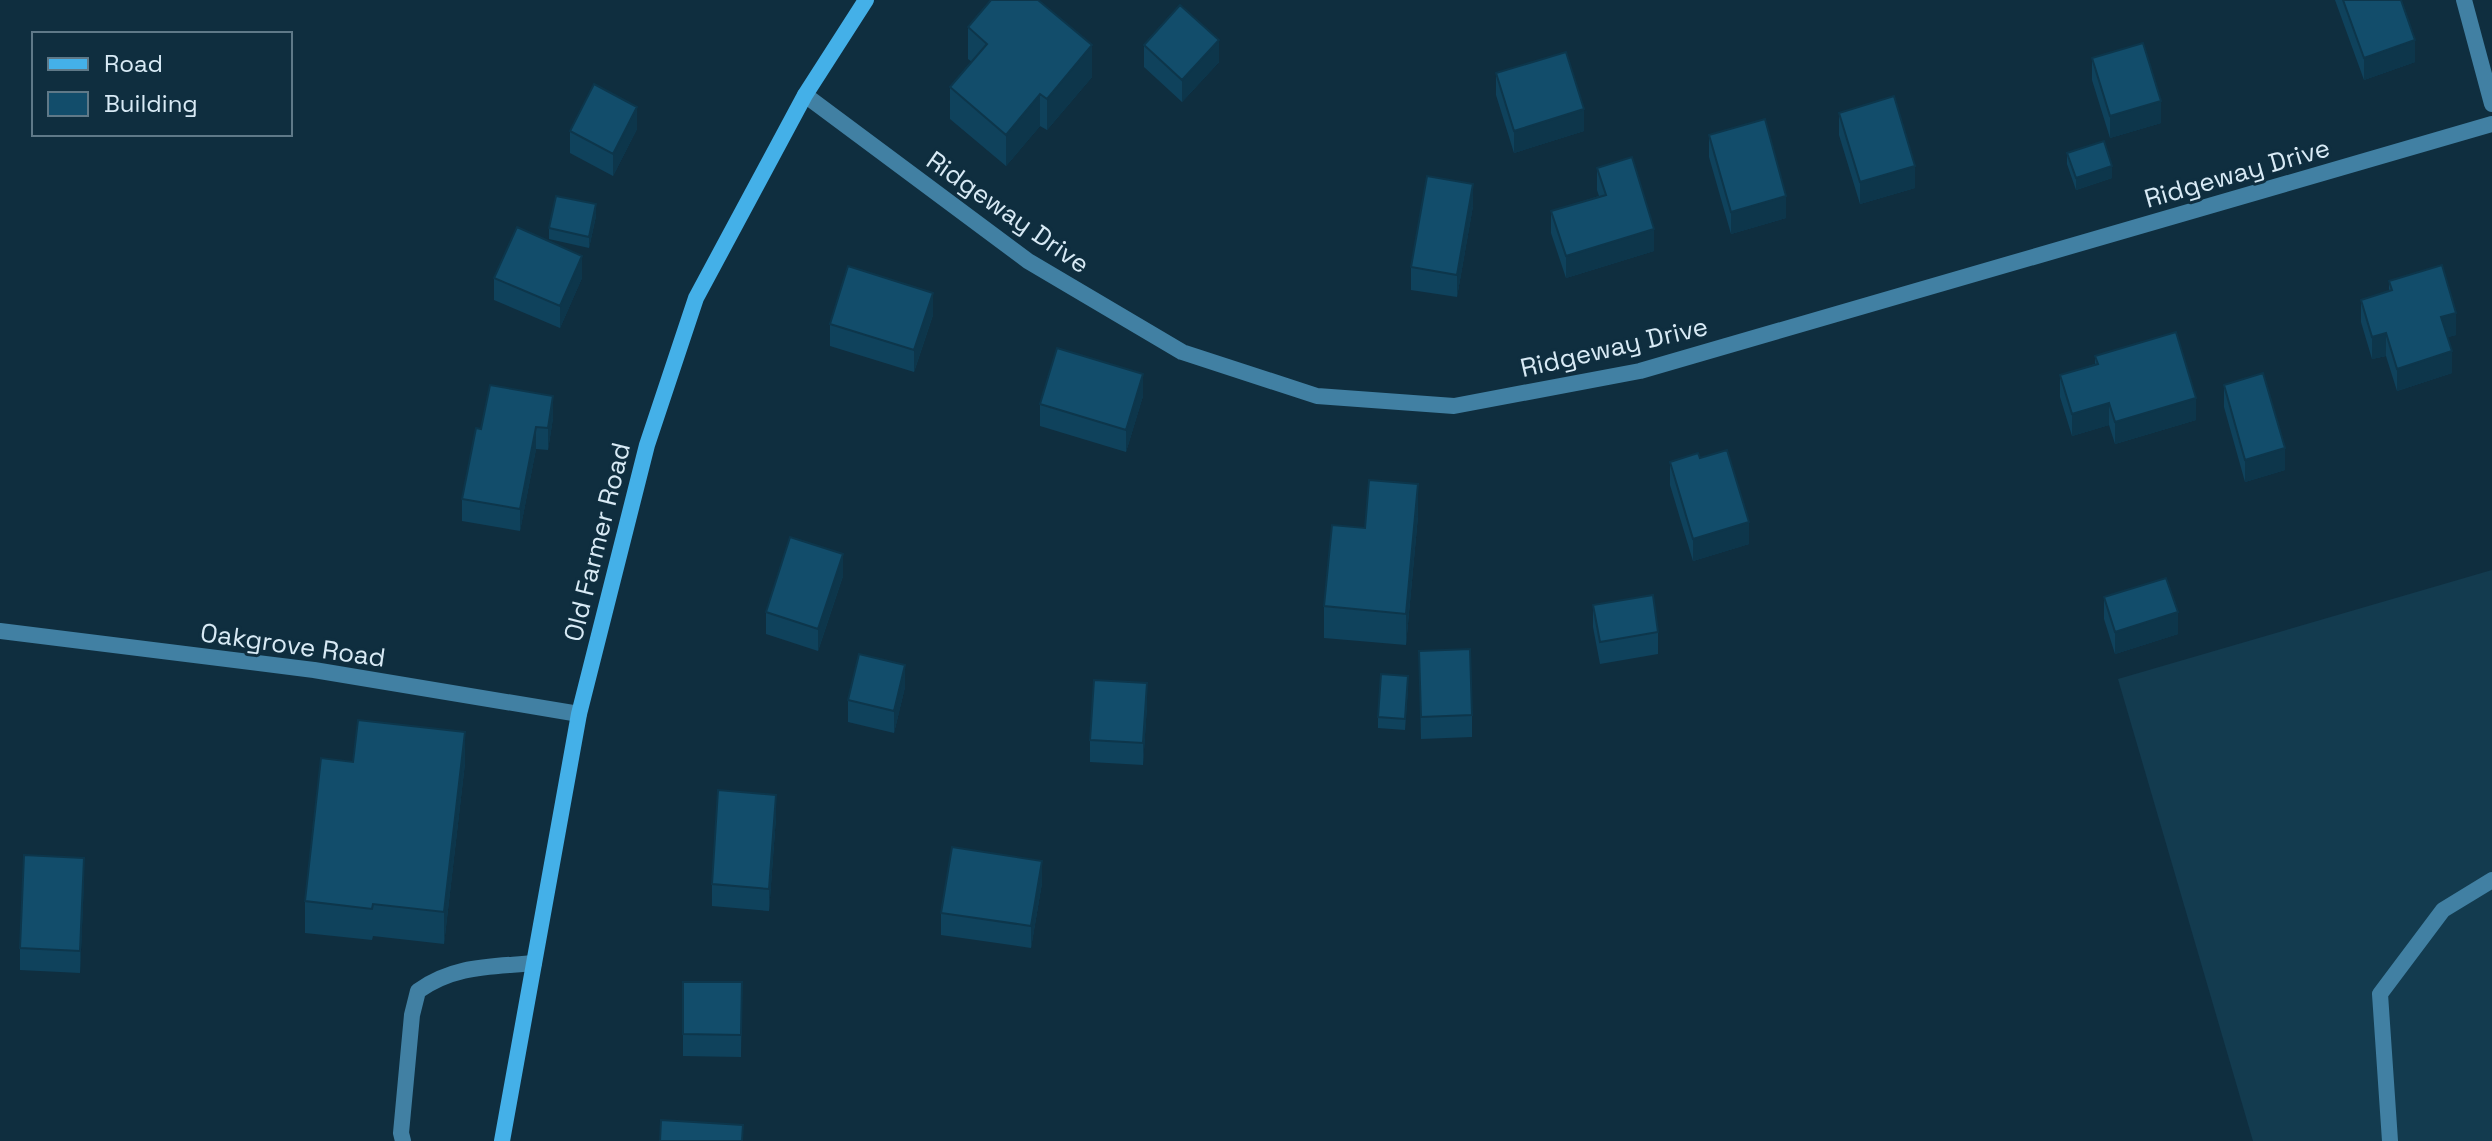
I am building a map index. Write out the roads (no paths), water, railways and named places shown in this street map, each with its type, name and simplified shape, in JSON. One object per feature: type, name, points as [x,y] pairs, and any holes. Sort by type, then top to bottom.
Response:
[{"type":"street","name":"Old Farmer Road","points":[[502,1141],[579,714],[647,445],[696,298],[805,95],[866,0]]},
{"type":"street","points":[[2464,0],[2492,104]]},
{"type":"street","name":"Ridgeway Drive","points":[[805,95],[1028,261],[1182,352],[1317,396],[1454,406],[1640,371],[2492,124]]},
{"type":"street","name":"Oakgrove Road","points":[[0,631],[314,670],[579,714]]},
{"type":"street","points":[[2390,1141],[2380,994],[2443,910],[2492,880]]},
{"type":"street","points":[[403,1141],[401,1133],[412,1015],[418,991],[434,980],[461,970],[534,963]]}]
